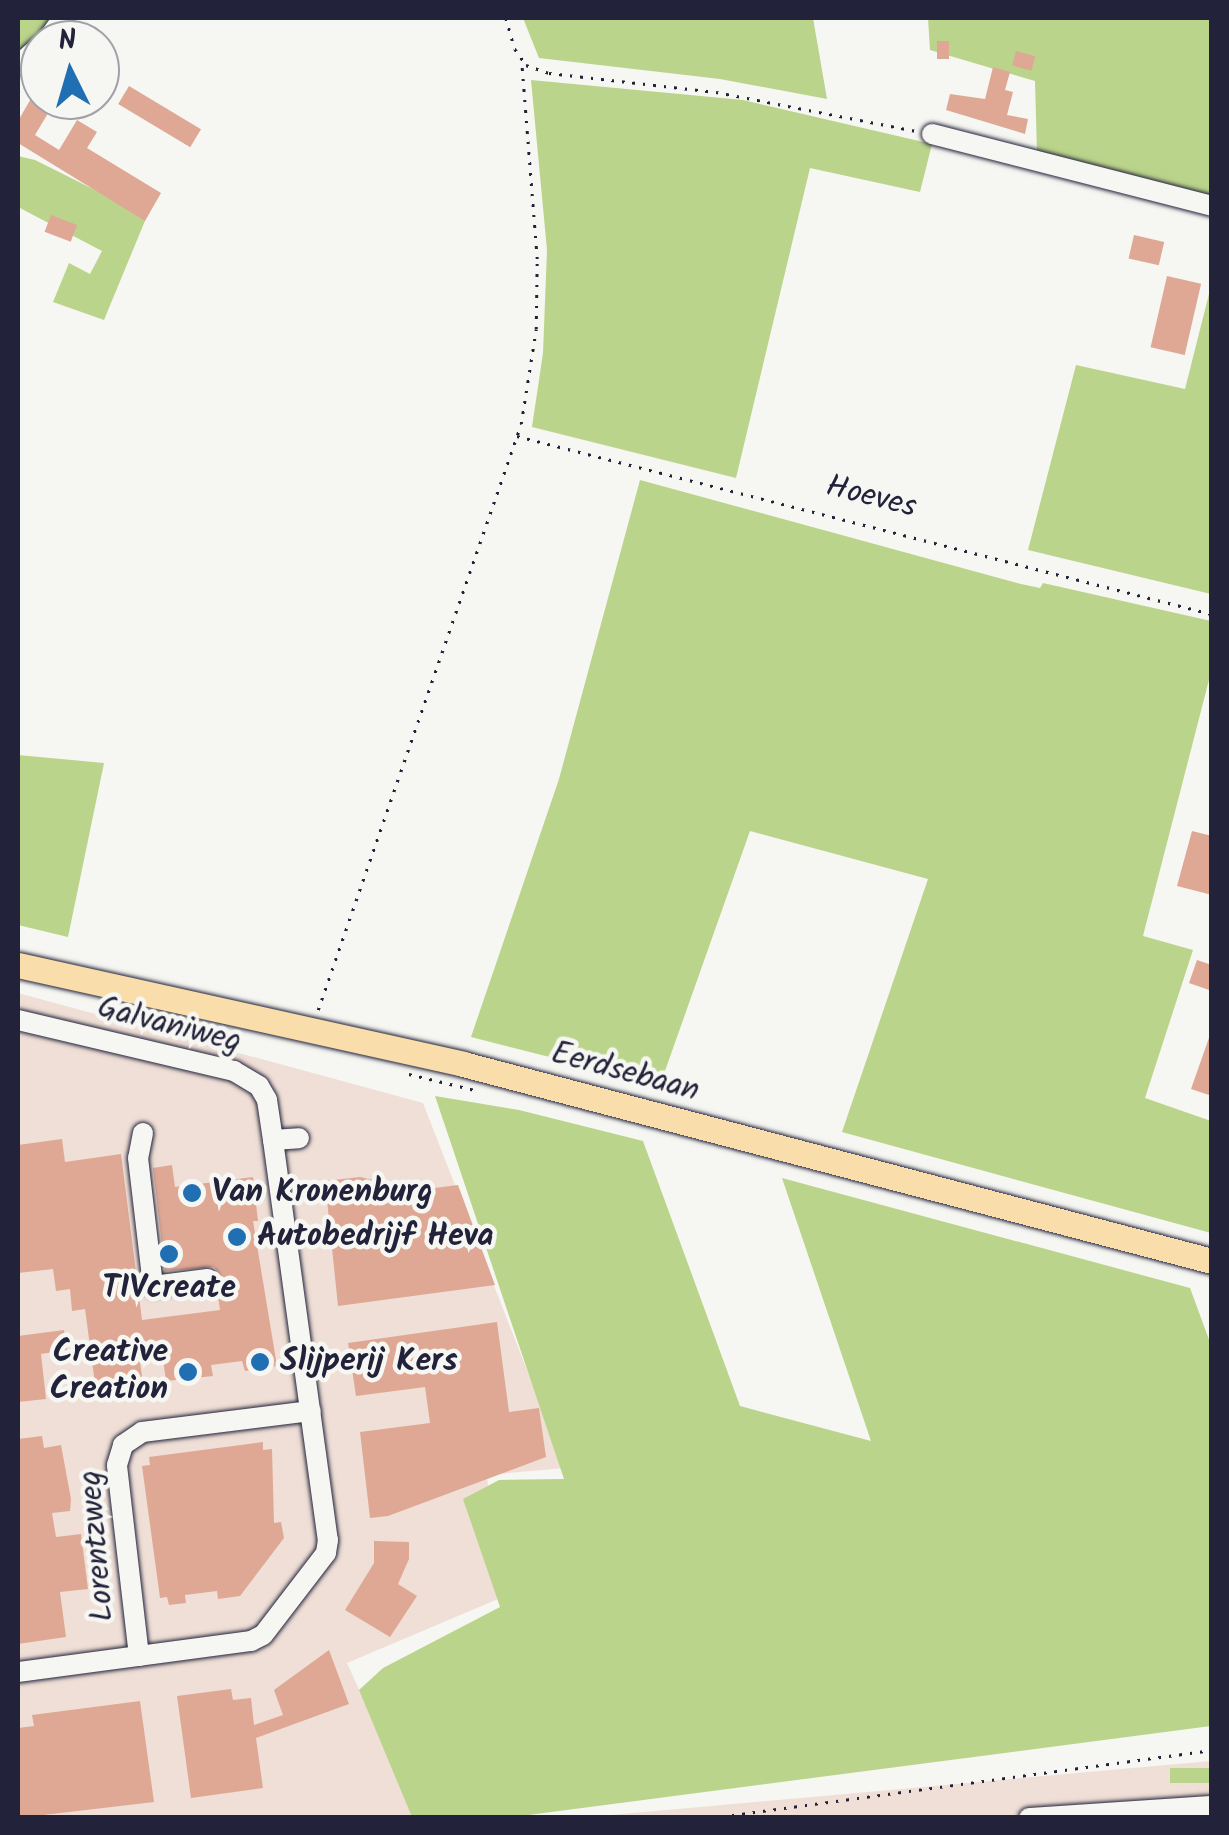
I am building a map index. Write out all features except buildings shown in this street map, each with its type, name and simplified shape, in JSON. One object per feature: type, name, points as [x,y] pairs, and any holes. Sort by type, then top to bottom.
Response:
[{"type":"main road","name":"Eerdsebaan","points":[[18,964],[464,1064],[1212,1261]]},
{"type":"street","points":[[932,134],[1212,206]]},
{"type":"street","name":"Galvaniweg","points":[[18,1020],[249,1077],[267,1100],[328,1540],[326,1553],[263,1635],[251,1641],[18,1672]]},
{"type":"street","points":[[143,1132],[138,1158],[153,1286],[208,1279]]},
{"type":"street","points":[[274,1140],[299,1138]]},
{"type":"street","name":"Lorentzweg","points":[[139,1656],[117,1465],[123,1445],[142,1432],[312,1411]]},
{"type":"street","points":[[1029,1818],[1212,1806]]},
{"type":"path","points":[[506,18],[526,65],[548,74],[716,92],[932,134]]},
{"type":"path","points":[[316,1015],[517,436],[536,329],[537,259],[521,58]]},
{"type":"path","name":"Hoeves","points":[[517,436],[1212,614]]},
{"type":"path","points":[[398,1072],[490,1093]]},
{"type":"path","points":[[711,1818],[1212,1750]]},
{"type":"shaded area","points":[[18,993],[423,1103],[565,1468],[487,1475],[498,1599],[347,1663],[417,1817],[18,1817]]},
{"type":"shaded area","points":[[1211,1761],[1211,1817],[589,1817]]},
{"type":"green space","points":[[18,18],[57,18],[20,20],[18,58]]},
{"type":"green space","points":[[523,18],[813,18],[827,99],[720,79],[539,58]]},
{"type":"green space","points":[[928,18],[1211,18],[1211,199],[1037,154],[1035,81],[930,50]]},
{"type":"green space","points":[[531,80],[743,100],[932,144],[920,192],[810,168],[736,478],[532,427],[543,353],[547,250]]},
{"type":"green space","points":[[18,156],[35,160],[147,216],[104,320],[53,302],[69,263],[90,274],[102,251],[18,207]]},
{"type":"green space","points":[[1211,286],[1211,594],[1028,550],[1076,365],[1185,389]]},
{"type":"green space","points":[[640,480],[1021,584],[1040,588],[1043,583],[1211,621],[1211,672],[1143,936],[1193,950],[1145,1098],[1211,1121],[1211,1233],[842,1132],[928,879],[750,831],[660,1085],[471,1037],[559,779]]},
{"type":"green space","points":[[18,755],[104,763],[68,937],[18,925]]},
{"type":"green space","points":[[435,1096],[519,1110],[643,1141],[740,1406],[871,1441],[782,1178],[1190,1288],[1211,1345],[1211,1726],[513,1817],[412,1817],[359,1690],[383,1668],[500,1607],[463,1499],[499,1480],[564,1479]]},
{"type":"green space","points":[[1170,1768],[1211,1768],[1211,1783],[1170,1783]]},
{"type":"place","name":"Van Kronenburg","points":[[192,1193]]},
{"type":"place","name":"Autobedrijf Heva","points":[[237,1237]]},
{"type":"place","name":"TIVcreate","points":[[169,1254]]},
{"type":"place","name":"Slijperij Kers","points":[[260,1362]]},
{"type":"place","name":"Creative Creation","points":[[188,1372]]}]
